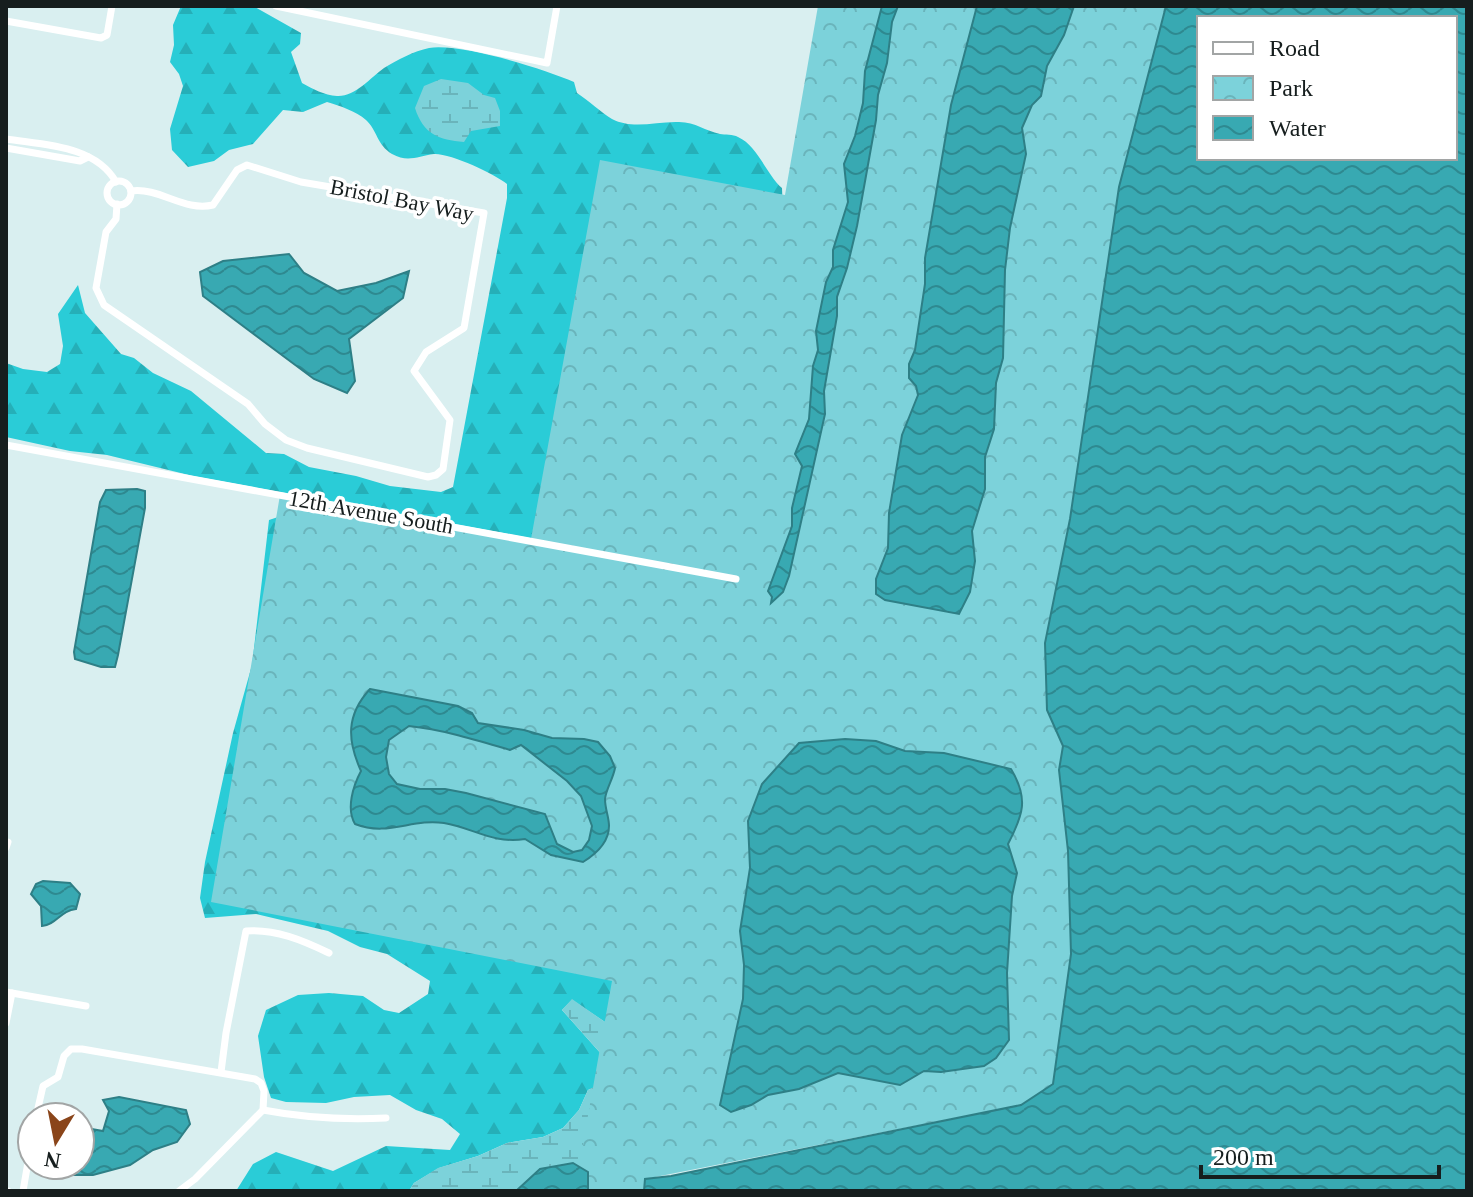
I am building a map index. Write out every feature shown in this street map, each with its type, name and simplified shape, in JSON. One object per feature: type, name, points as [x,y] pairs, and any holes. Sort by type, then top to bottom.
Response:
[{"type":"street","points":[[6,21],[104,37],[107,35],[112,6]]},
{"type":"street","points":[[276,6],[547,63],[557,6]]},
{"type":"street","points":[[6,139],[81,151],[108,168],[116,182]]},
{"type":"street","points":[[6,148],[80,161],[88,157]]},
{"type":"street","name":"Bristol Bay Way","points":[[117,204],[116,219],[106,232],[96,288],[104,305],[248,404],[265,424],[286,440],[307,448],[428,477],[443,469],[450,420],[414,371],[426,352],[464,328],[484,213],[301,182],[247,165],[237,170],[213,205],[203,207],[179,203],[160,194],[131,191]]},
{"type":"street","points":[[116,182],[124,182],[131,191],[127,201],[117,204],[110,200],[108,193],[110,186],[116,182]]},
{"type":"street","name":"12th Avenue South","points":[[6,445],[736,579]]},
{"type":"street","points":[[221,1072],[246,931],[262,930],[301,939],[329,953]]},
{"type":"street","points":[[6,1023],[9,992],[86,1006]]},
{"type":"street","points":[[40,1101],[43,1086],[58,1077],[64,1056],[71,1049],[221,1072],[261,1083],[264,1091],[263,1110],[195,1179],[179,1191]]},
{"type":"street","points":[[263,1110],[299,1117],[350,1120],[386,1118]]},
{"type":"green space","points":[[181,6],[253,6],[301,33],[300,44],[291,52],[302,83],[328,94],[337,96],[350,93],[384,68],[417,51],[443,47],[461,49],[523,64],[574,82],[577,93],[620,122],[637,125],[685,122],[715,133],[736,136],[751,147],[782,188],[783,214],[710,571],[193,476],[107,455],[70,451],[6,437],[6,363],[47,372],[60,364],[63,346],[58,314],[78,285],[85,313],[121,354],[134,358],[153,373],[191,391],[266,453],[284,454],[309,467],[390,486],[441,492],[453,487],[507,198],[507,184],[450,157],[434,154],[398,157],[383,146],[362,117],[327,102],[303,112],[283,110],[253,144],[229,150],[214,161],[188,167],[172,150],[170,129],[183,86],[170,62],[174,45],[173,25]]},
{"type":"green space","points":[[818,6],[1166,6],[1119,192],[1070,519],[1045,643],[1047,710],[1063,746],[1059,770],[1068,851],[1071,954],[1053,1084],[1021,1105],[645,1179],[644,1191],[588,1191],[579,1166],[612,981],[211,902],[280,495],[531,539],[600,160],[785,195]]},
{"type":"green space","points":[[441,79],[468,83],[484,95],[495,98],[500,111],[500,126],[471,131],[464,142],[447,140],[427,130],[415,108],[424,86]]},
{"type":"green space","points":[[290,513],[626,947],[631,1014],[605,1022],[572,1000],[562,1010],[603,1056],[615,1078],[588,1090],[579,1110],[563,1128],[543,1137],[507,1143],[439,1168],[414,1183],[409,1191],[236,1191],[253,1164],[276,1152],[333,1171],[386,1146],[450,1150],[460,1134],[442,1119],[416,1110],[390,1095],[354,1097],[326,1103],[286,1102],[271,1098],[264,1077],[258,1036],[266,1010],[298,995],[329,993],[363,996],[384,1010],[399,1013],[428,994],[430,981],[387,954],[360,947],[328,931],[256,914],[205,918],[200,898],[205,862],[233,733],[252,665],[269,520]]},
{"type":"green space","points":[[572,999],[605,1022],[651,1038],[600,1179],[573,1163],[540,1169],[516,1191],[409,1191],[414,1183],[438,1168],[507,1143],[543,1137],[563,1128],[579,1110],[588,1090],[615,1078],[603,1056],[562,1010]]},
{"type":"water","points":[[882,6],[898,6],[878,95],[857,226],[837,297],[837,316],[824,391],[825,414],[789,576],[783,592],[771,603],[772,597],[768,591],[792,526],[792,508],[802,466],[795,454],[809,419],[813,366],[818,350],[816,331],[826,282],[833,267],[833,250],[848,202],[844,164],[863,103],[865,71]]},
{"type":"water","points":[[977,6],[1074,6],[1064,35],[1047,66],[1041,96],[1032,105],[1022,128],[1026,154],[1010,228],[1005,270],[1003,358],[996,383],[994,429],[985,457],[985,489],[972,531],[975,561],[970,592],[959,614],[885,600],[876,594],[876,579],[888,548],[889,513],[902,435],[918,395],[916,386],[909,378],[909,364],[915,350],[925,284],[925,258],[951,105]]},
{"type":"water","points":[[1166,6],[1467,6],[1467,1191],[644,1191],[645,1179],[1021,1105],[1053,1084],[1071,954],[1068,851],[1059,770],[1063,746],[1047,710],[1045,643],[1070,519],[1119,187]]},
{"type":"water","points":[[289,254],[304,273],[337,291],[376,283],[409,271],[403,298],[349,339],[355,381],[347,393],[314,379],[203,296],[200,272],[223,261]]},
{"type":"water","points":[[106,490],[145,491],[145,508],[118,655],[115,667],[101,667],[75,659],[74,652],[100,502]]},
{"type":"water","points":[[370,689],[458,706],[472,713],[478,723],[552,738],[598,742],[615,768],[605,799],[609,826],[604,843],[583,862],[551,855],[525,839],[503,839],[444,823],[378,829],[355,824],[351,812],[352,798],[361,771],[353,749],[351,728],[356,708]],"holes":[[[409,726],[510,750],[521,745],[581,796],[592,826],[589,840],[582,850],[573,852],[557,844],[545,814],[466,793],[397,784],[389,774],[386,757],[389,740]]]},
{"type":"water","points":[[845,739],[876,741],[905,751],[944,753],[1011,769],[1017,780],[1022,807],[1008,844],[1017,873],[1012,896],[1007,973],[1009,1040],[996,1058],[984,1066],[941,1072],[924,1071],[900,1085],[838,1073],[799,1089],[768,1095],[731,1112],[720,1105],[743,999],[744,965],[740,931],[750,868],[748,821],[762,784],[799,743]]},
{"type":"water","points":[[43,881],[70,883],[80,894],[76,909],[42,926],[41,906],[31,894],[36,884]]},
{"type":"water","points":[[119,1097],[186,1110],[190,1124],[177,1142],[153,1150],[130,1165],[96,1174],[96,1130],[103,1131],[109,1111],[103,1100]]},
{"type":"water","points":[[573,1163],[588,1172],[588,1191],[516,1191],[540,1169]]}]
